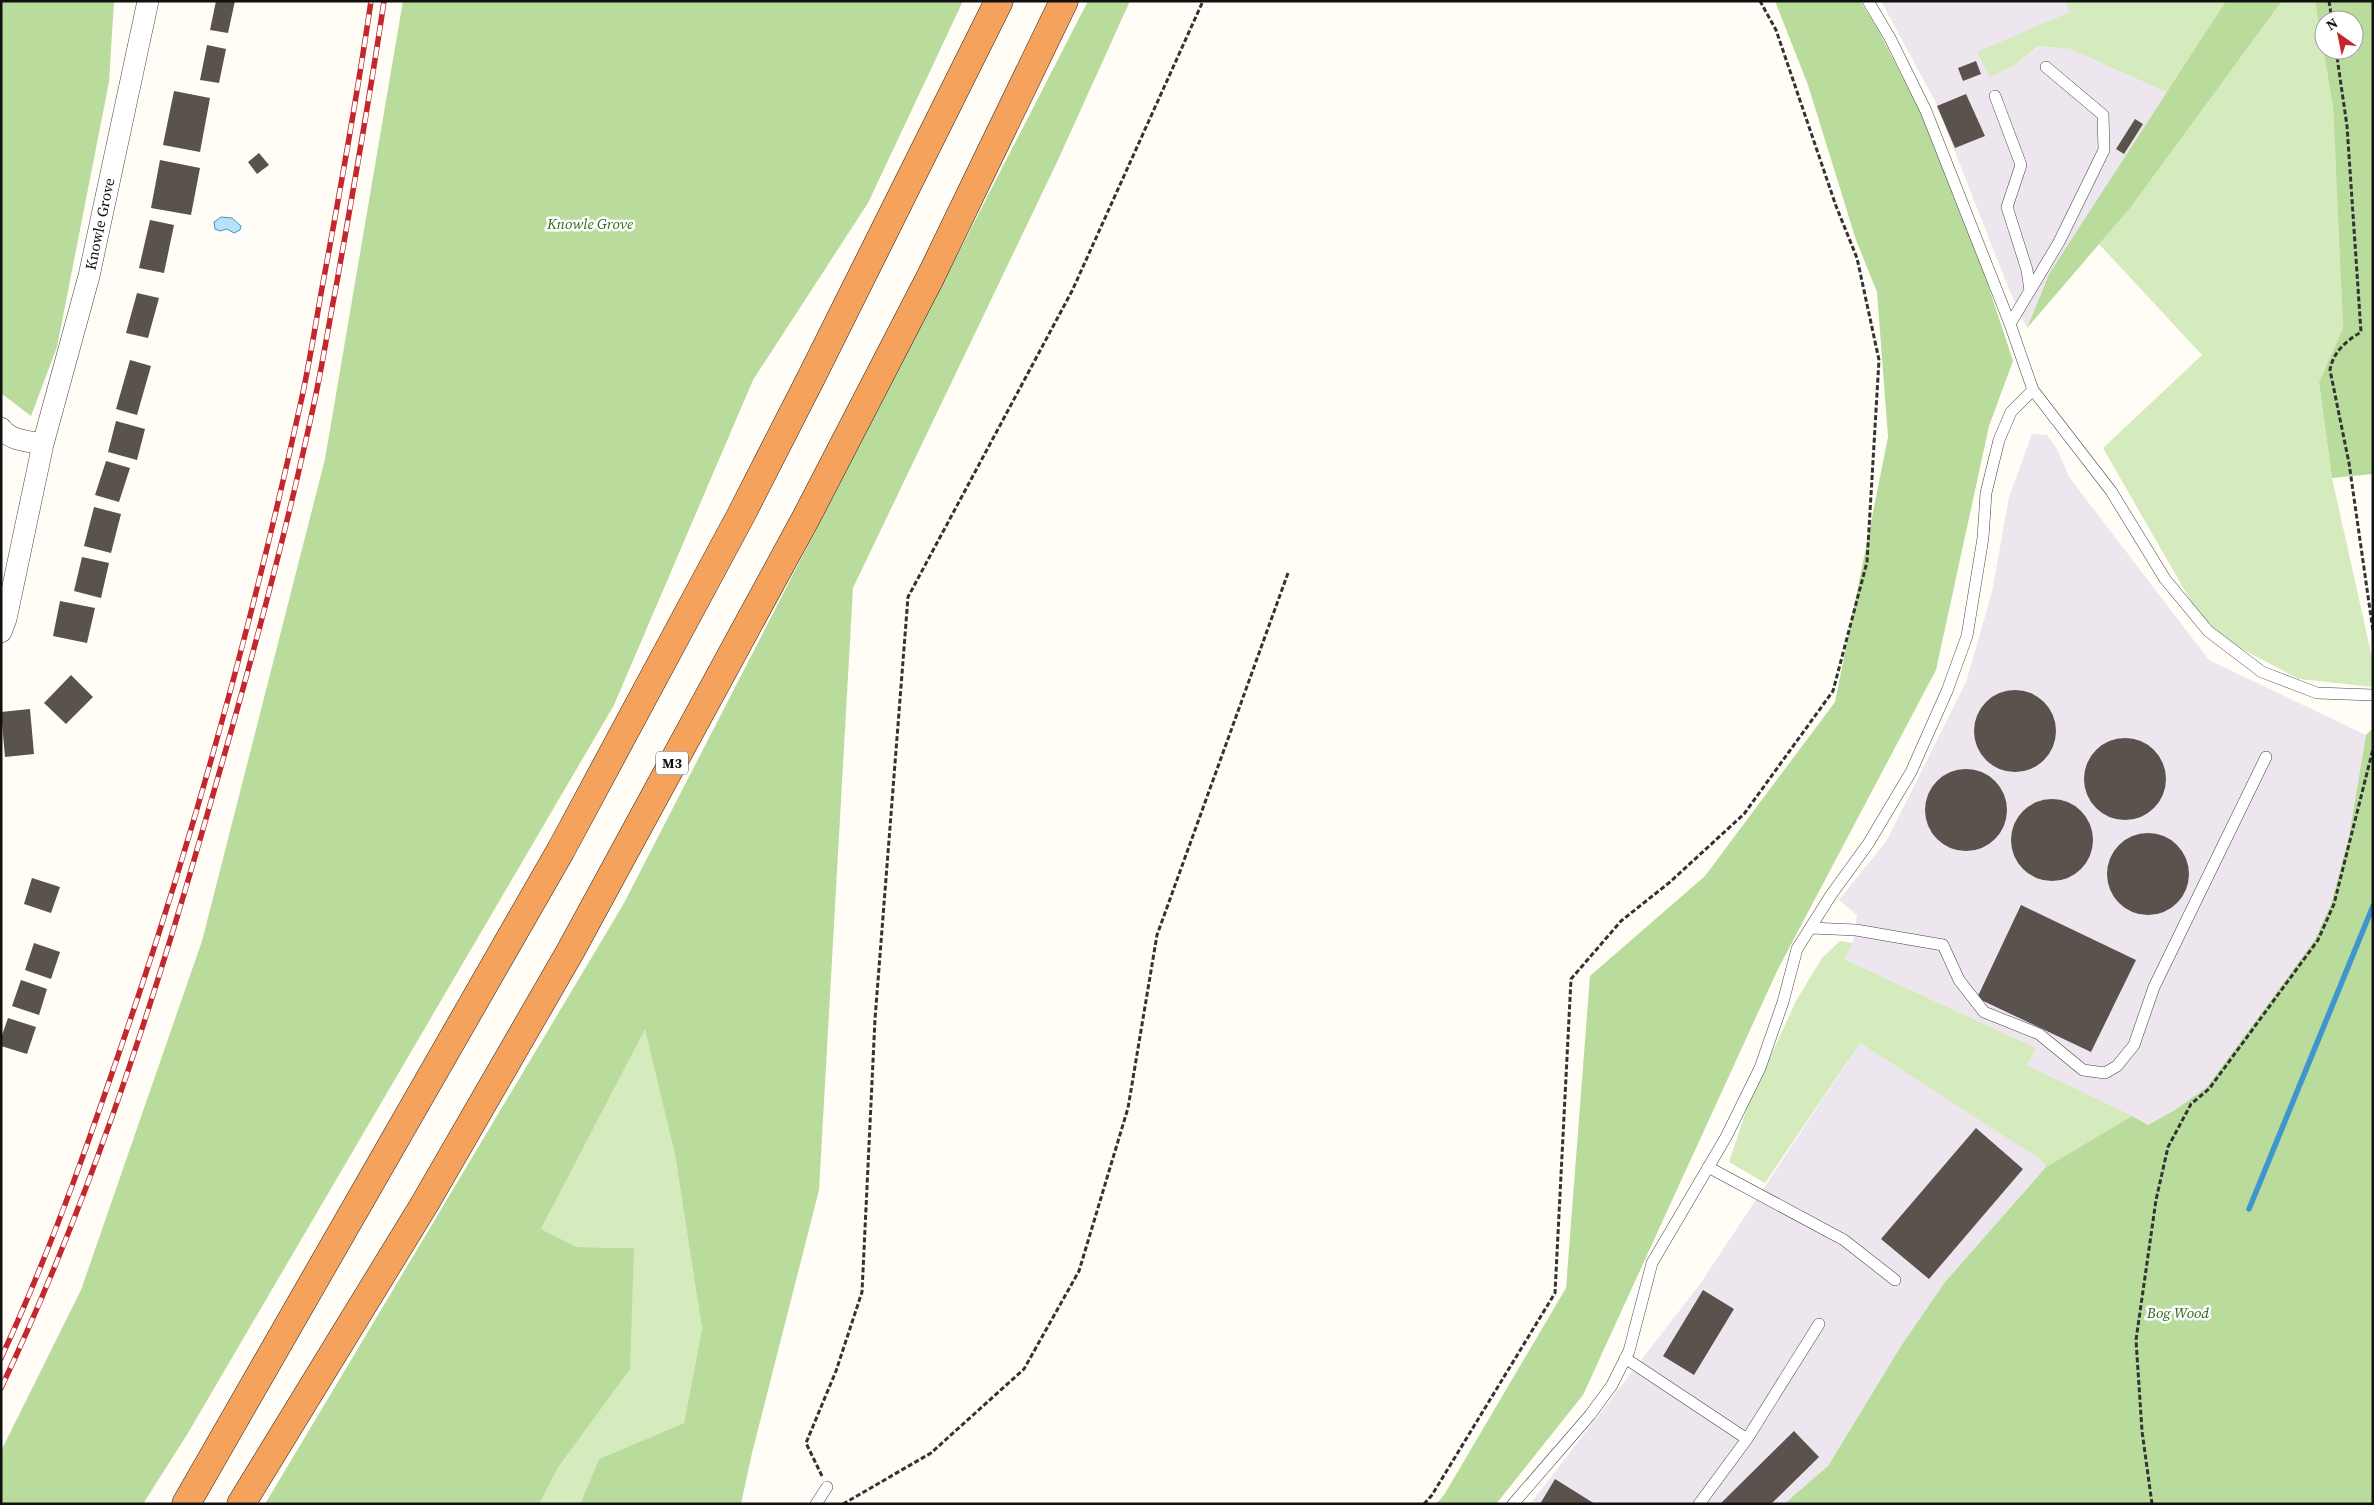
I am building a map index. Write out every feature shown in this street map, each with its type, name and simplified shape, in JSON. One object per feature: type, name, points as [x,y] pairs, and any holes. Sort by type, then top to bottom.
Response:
[{"type":"highway","points":[[186,1504],[561,850],[790,420],[999,1]]},
{"type":"highway","name":"M3","points":[[240,1504],[424,1205],[574,944],[808,516],[931,276],[1064,1]]},
{"type":"street","name":"Knowle Grove","points":[[1,632],[6,619],[43,444],[89,276],[148,1]]},
{"type":"street","points":[[1,428],[5,433],[17,439],[43,444]]},
{"type":"lane","points":[[1868,1],[1890,38],[1926,111],[2010,324],[2033,390],[2111,491],[2166,578],[2208,631],[2262,672],[2317,693],[2373,696]]},
{"type":"lane","points":[[2010,324],[2059,242],[2104,150],[2103,115],[2046,67]]},
{"type":"lane","points":[[1995,96],[2021,165],[2006,207],[2027,270],[2030,292]]},
{"type":"lane","points":[[1513,1504],[1590,1415],[1612,1385],[1625,1358],[1652,1263],[1708,1167],[1760,1068],[1784,1002],[1797,949],[1831,895],[1868,844],[1911,772],[1947,691],[1967,636],[1983,538],[1986,493],[1999,440],[2011,412],[2033,390]]},
{"type":"lane","points":[[1810,928],[1856,930],[1943,945],[1959,980],[1984,1012],[2039,1034],[2083,1070],[2105,1072],[2117,1066],[2134,1045],[2154,987],[2266,756]]},
{"type":"lane","points":[[1708,1167],[1844,1240],[1895,1280]]},
{"type":"lane","points":[[1700,1504],[1747,1439],[1819,1324]]},
{"type":"lane","points":[[1625,1358],[1747,1439]]},
{"type":"lane","points":[[816,1504],[827,1486]]},
{"type":"path","points":[[827,1486],[806,1443],[836,1371],[862,1292],[875,1019],[908,597],[1072,291],[1203,1]]},
{"type":"path","points":[[1424,1504],[1432,1495],[1555,1293],[1571,979],[1621,921],[1670,882],[1744,814],[1833,691],[1867,562],[1879,360],[1857,258],[1836,206],[1776,30],[1760,1]]},
{"type":"path","points":[[2337,60],[2347,126],[2361,332],[2342,345],[2332,361],[2330,370],[2349,464],[2373,631]]},
{"type":"path","points":[[843,1504],[931,1453],[1024,1369],[1079,1271],[1128,1108],[1157,935],[1288,573]]},
{"type":"path","points":[[2152,1504],[2142,1431],[2136,1340],[2156,1200],[2168,1147],[2191,1104],[2210,1089],[2318,940],[2334,904],[2373,749]]},
{"type":"shaded area","points":[[1881,1],[2065,1],[2071,12],[2045,23],[1990,77],[2014,66],[2040,46],[2070,49],[2168,93],[2049,274],[2027,328],[2008,287],[1935,101]]},
{"type":"shaded area","points":[[2032,434],[2047,435],[2057,449],[2069,477],[2209,660],[2366,735],[2349,836],[2331,904],[2314,941],[2207,1087],[2175,1110],[2148,1125],[2027,1065],[2036,1048],[1844,959],[1853,943],[1857,915],[1839,900],[1887,840],[1966,682],[1992,592],[2009,497]]},
{"type":"shaded area","points":[[1860,1043],[2041,1159],[2046,1167],[1945,1282],[1901,1346],[1828,1466],[1784,1504],[1530,1504],[1700,1284]]},
{"type":"green space","points":[[2,1],[114,1],[109,82],[57,347],[31,416],[2,394],[1,389]]},
{"type":"green space","name":"Knowle Grove","points":[[403,1],[963,1],[868,203],[753,380],[614,705],[188,1433],[143,1504],[1,1504],[1,1451],[81,1290],[202,941],[325,459]]},
{"type":"green space","points":[[1088,1],[1130,1],[1058,160],[853,588],[819,1190],[752,1453],[741,1504],[580,1504],[599,1459],[684,1423],[702,1329],[675,1155],[645,1029],[541,1229],[577,1247],[634,1248],[630,1369],[559,1466],[539,1504],[265,1504],[623,905]]},
{"type":"green space","points":[[1775,1],[1860,1],[1877,28],[1921,113],[1973,239],[2013,361],[1989,426],[1936,670],[1778,969],[1583,1395],[1496,1504],[1436,1504],[1444,1495],[1566,1288],[1590,976],[1705,876],[1835,702],[1888,437],[1877,292],[1856,240],[1808,85]]},
{"type":"green space","points":[[2065,1],[2226,1],[2168,93],[2070,49],[2039,46],[2014,66],[1990,77],[1977,52],[2070,12]]},
{"type":"green space","points":[[2226,1],[2282,1],[2131,207],[2027,328],[2049,274]]},
{"type":"green space","points":[[2282,1],[2315,1],[2317,10],[2314,10],[2314,60],[2325,60],[2333,107],[2343,328],[2319,384],[2332,478],[2373,662],[2373,687],[2299,679],[2208,631],[2103,448],[2202,355],[2099,244],[2131,207]]},
{"type":"green space","points":[[2315,1],[2373,1],[2373,474],[2332,478],[2319,383],[2343,328],[2333,107],[2325,60],[2364,60],[2364,10],[2317,10]]},
{"type":"green space","name":"Bog Wood","points":[[2373,728],[2373,1504],[1784,1504],[1828,1466],[1901,1346],[1945,1282],[2046,1167],[2132,1116],[2148,1125],[2175,1110],[2207,1087],[2314,941],[2331,904],[2349,836],[2366,735]]},
{"type":"green space","points":[[1840,941],[1853,943],[1844,959],[2036,1048],[2027,1065],[2132,1116],[2046,1167],[2040,1159],[1860,1043],[1765,1183],[1729,1162],[1748,1105],[1796,1001],[1822,958]]},
{"type":"green space","points":[[645,1028],[675,1155],[702,1329],[684,1423],[599,1459],[580,1504],[539,1504],[559,1466],[634,1248],[577,1247],[541,1229]]},
{"type":"water","points":[[221,217],[232,218],[241,226],[240,230],[234,233],[227,229],[220,231],[215,229],[214,222]]},
{"type":"building","points":[[216,1],[235,1],[228,33],[210,30]]},
{"type":"building","points":[[207,45],[226,49],[219,83],[200,80]]},
{"type":"building","points":[[1976,61],[1981,74],[1963,81],[1958,68]]},
{"type":"building","points":[[174,91],[210,98],[200,152],[163,145]]},
{"type":"building","points":[[1966,94],[1985,136],[1955,148],[1937,106]]},
{"type":"building","points":[[2135,119],[2143,124],[2124,154],[2116,149]]},
{"type":"building","points":[[259,153],[269,165],[257,174],[248,162]]},
{"type":"building","points":[[160,160],[200,168],[191,215],[151,208]]},
{"type":"building","points":[[150,220],[174,225],[164,273],[139,268]]},
{"type":"building","points":[[137,293],[159,298],[148,338],[126,333]]},
{"type":"building","points":[[130,360],[151,366],[137,415],[116,409]]},
{"type":"building","points":[[116,421],[145,429],[137,460],[108,452]]},
{"type":"building","points":[[106,461],[130,468],[119,502],[95,495]]},
{"type":"building","points":[[94,507],[121,514],[111,553],[84,546]]},
{"type":"building","points":[[82,557],[109,563],[101,598],[74,591]]},
{"type":"building","points":[[60,601],[95,608],[87,643],[53,636]]},
{"type":"building","points":[[71,675],[93,697],[66,724],[44,703]]},
{"type":"building","points":[[2015,690],[2031,693],[2044,702],[2053,715],[2056,731],[2053,747],[2044,760],[2031,769],[2015,772],[1999,769],[1986,760],[1977,747],[1974,731],[1977,715],[1986,702],[1999,693]]},
{"type":"building","points":[[30,709],[34,754],[5,757],[1,712]]},
{"type":"building","points":[[2125,738],[2141,741],[2154,750],[2163,763],[2166,779],[2163,795],[2154,808],[2141,817],[2125,820],[2109,817],[2096,808],[2087,795],[2084,779],[2087,763],[2096,750],[2109,741]]},
{"type":"building","points":[[1966,769],[1982,772],[1995,781],[2004,794],[2007,810],[2004,826],[1995,839],[1982,848],[1966,851],[1950,848],[1937,839],[1928,826],[1925,810],[1928,794],[1937,781],[1950,772]]},
{"type":"building","points":[[2052,799],[2068,802],[2081,811],[2090,824],[2093,840],[2090,856],[2081,869],[2068,878],[2052,881],[2036,878],[2023,869],[2014,856],[2011,840],[2014,824],[2023,811],[2036,802]]},
{"type":"building","points":[[2148,833],[2164,836],[2177,845],[2186,858],[2189,874],[2186,890],[2177,903],[2164,912],[2148,915],[2132,912],[2119,903],[2110,890],[2107,874],[2110,858],[2119,845],[2132,836]]},
{"type":"building","points":[[32,878],[60,887],[51,913],[24,904]]},
{"type":"building","points":[[2021,905],[2136,960],[2091,1052],[1977,998]]},
{"type":"building","points":[[34,943],[60,952],[51,979],[25,970]]},
{"type":"building","points":[[21,980],[47,989],[39,1015],[12,1006]]},
{"type":"building","points":[[8,1018],[36,1027],[27,1054],[1,1046],[1,1038]]},
{"type":"building","points":[[1976,1128],[2023,1169],[1929,1279],[1881,1239]]},
{"type":"building","points":[[1703,1290],[1734,1309],[1694,1375],[1663,1356]]},
{"type":"building","points":[[1794,1431],[1819,1457],[1771,1504],[1720,1504]]},
{"type":"building","points":[[1555,1479],[1595,1504],[1540,1504]]},
{"type":"waterway","points":[[2249,1209],[2373,906]]},
{"type":"railway","points":[[1,1358],[57,1226],[106,1091],[161,927],[206,780],[265,556],[303,391],[348,144],[371,1]]},
{"type":"railway","points":[[1,1388],[60,1254],[87,1185],[136,1047],[159,977],[246,677],[275,570],[316,393],[355,180],[384,1]]}]
